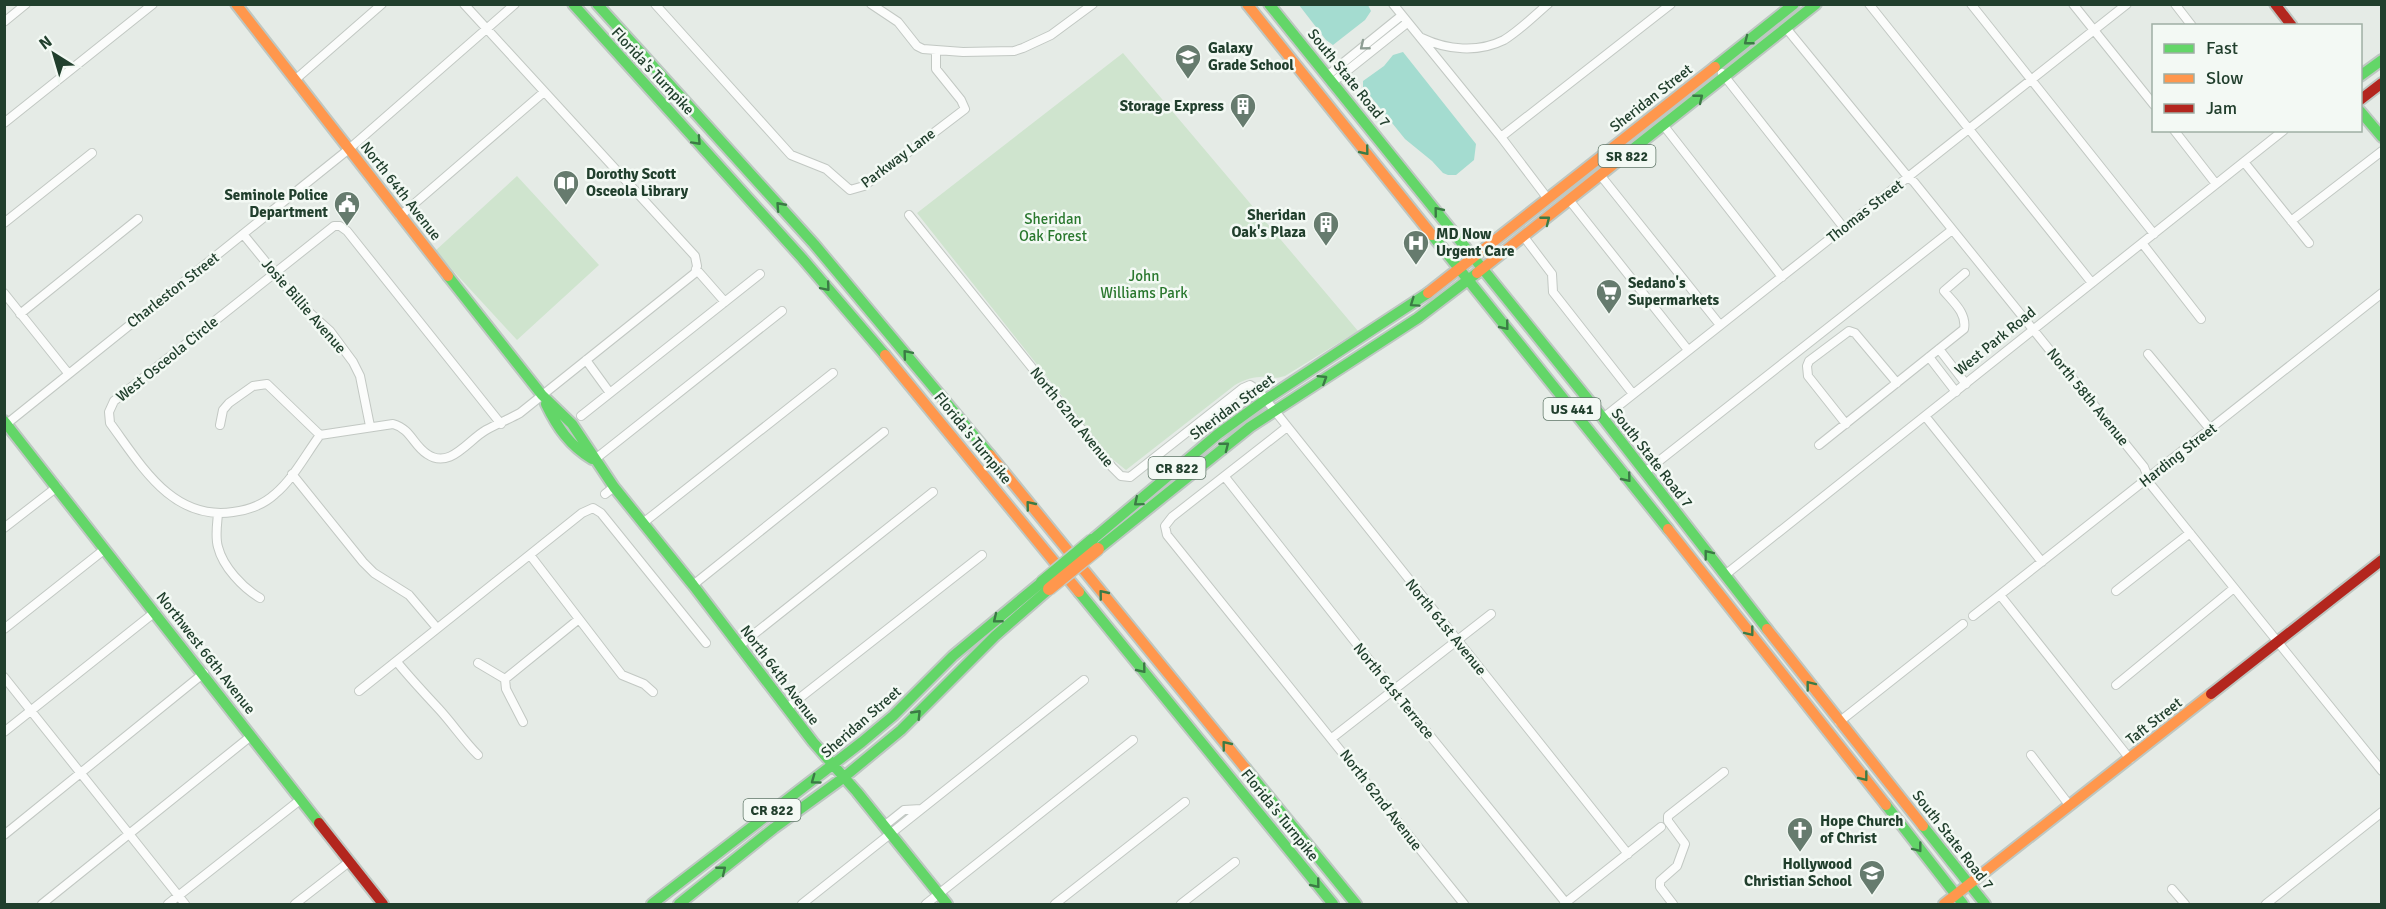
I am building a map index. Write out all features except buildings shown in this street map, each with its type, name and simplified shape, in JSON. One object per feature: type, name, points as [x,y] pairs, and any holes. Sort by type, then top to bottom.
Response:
[{"type":"main road","name":"Florida's Turnpike","points":[[573,4],[802,258],[908,383],[1333,904]]},
{"type":"main road","name":"Florida's Turnpike","points":[[597,4],[814,244],[922,372],[1356,904]]},
{"type":"main road","name":"South State Road 7","points":[[1247,4],[1701,570],[1959,900]]},
{"type":"main road","name":"South State Road 7","points":[[1269,4],[1601,416],[1839,722],[1985,904]]},
{"type":"main road","name":"Sheridan Street","points":[[1095,545],[1218,434],[1266,400],[1384,325],[1459,269],[1794,4]]},
{"type":"main road","name":"Sheridan Street","points":[[652,904],[833,766],[893,716],[961,649],[1095,545],[1273,411],[1390,338],[1484,269],[1816,4]]},
{"type":"main road","points":[[2275,4],[2290,24]]},
{"type":"main road","name":"North 64th Avenue","points":[[243,7],[296,79],[345,152],[400,216],[542,395],[572,424],[594,460],[609,491],[643,522],[833,766],[947,904]]},
{"type":"main road","points":[[2362,75],[2382,60]]},
{"type":"main road","points":[[1300,70],[1315,80],[1330,79]]},
{"type":"main road","points":[[2362,99],[2382,83]]},
{"type":"main road","points":[[2362,112],[2382,137]]},
{"type":"main road","points":[[1577,416],[1589,412],[1601,416]]},
{"type":"main road","name":"Northwest 66th Avenue","points":[[5,423],[204,673],[300,800],[383,904]]},
{"type":"main road","name":"Taft Street","points":[[1944,904],[1959,900],[1969,885],[2382,560]]},
{"type":"main road","points":[[1701,570],[1715,576],[1725,575]]},
{"type":"main road","name":"Sheridan Street","points":[[679,904],[902,730],[1045,586]]},
{"type":"main road","points":[[1735,613],[1746,611],[1757,617]]},
{"type":"main road","points":[[1818,719],[1830,723],[1839,722]]},
{"type":"main road","points":[[1841,747],[1851,746],[1861,749]]},
{"type":"street","points":[[4,22],[26,4]]},
{"type":"street","points":[[4,123],[153,4]]},
{"type":"street","points":[[296,79],[382,4]]},
{"type":"street","points":[[464,4],[695,256],[696,269],[725,302]]},
{"type":"street","name":"Charleston Street","points":[[5,423],[345,152],[515,4]]},
{"type":"street","name":"Parkway Lane","points":[[655,4],[791,155],[826,169],[850,190],[864,186],[965,109],[961,100],[936,69],[936,51]]},
{"type":"street","points":[[871,4],[898,22],[917,46],[936,51],[1014,51],[1051,35],[1093,4]]},
{"type":"street","points":[[1392,4],[1501,137],[1548,199]]},
{"type":"street","points":[[1418,36],[1434,44],[1454,48],[1481,48],[1504,40],[1548,4]]},
{"type":"street","points":[[1501,137],[1671,4]]},
{"type":"street","points":[[1869,4],[2092,283]]},
{"type":"street","points":[[1971,4],[2154,234]]},
{"type":"street","points":[[2073,4],[2152,102]]},
{"type":"street","name":"Thomas Street","points":[[1601,416],[1633,394],[2127,4]]},
{"type":"street","points":[[2175,4],[2190,24]]},
{"type":"street","points":[[1330,79],[1404,19]]},
{"type":"street","name":"North 58th Avenue","points":[[1786,28],[1914,182],[2144,467],[2151,485],[2382,771]]},
{"type":"street","points":[[1716,66],[1844,228]]},
{"type":"street","points":[[400,216],[544,92]]},
{"type":"street","points":[[1664,126],[1782,277]]},
{"type":"street","points":[[2176,132],[2216,184]]},
{"type":"street","name":"West Park Road","points":[[1725,575],[2279,132]]},
{"type":"street","points":[[2291,221],[2382,151]]},
{"type":"street","points":[[4,223],[92,153]]},
{"type":"street","points":[[2244,162],[2309,243]]},
{"type":"street","points":[[1601,176],[1720,325]]},
{"type":"street","points":[[1570,201],[1688,350]]},
{"type":"street","name":"North 62nd Avenue","points":[[909,215],[1121,476],[1130,477],[1243,388],[1250,385],[1266,400]]},
{"type":"street","points":[[20,314],[138,219]]},
{"type":"street","points":[[273,272],[327,230],[340,226],[347,231],[501,424]]},
{"type":"street","points":[[1645,472],[1952,230]]},
{"type":"street","name":"Josie Billie Avenue","points":[[243,234],[300,304],[330,331],[353,362],[360,376],[370,426]]},
{"type":"street","points":[[1524,237],[1552,274],[1552,292],[1633,394]]},
{"type":"street","points":[[2142,243],[2201,319]]},
{"type":"street","points":[[220,425],[223,410],[229,403],[253,386],[267,384],[320,435],[393,424],[402,426],[425,454],[435,458],[449,458],[485,430],[520,413],[685,282],[696,269]]},
{"type":"street","name":"West Osceola Circle","points":[[273,272],[114,401],[109,411],[110,423],[156,484],[174,499],[199,510],[218,514],[249,510],[264,503],[277,493],[320,435]]},
{"type":"street","points":[[1819,445],[1964,328],[1966,321],[1963,315],[1944,291],[1965,273]]},
{"type":"street","points":[[581,416],[760,274]]},
{"type":"street","points":[[4,293],[68,373]]},
{"type":"street","name":"Harding Street","points":[[1973,616],[2382,293]]},
{"type":"street","points":[[594,460],[782,311]]},
{"type":"street","points":[[1846,424],[1808,376],[1809,361],[1850,331],[1856,333],[1897,383]]},
{"type":"street","points":[[1939,349],[1966,384]]},
{"type":"street","points":[[2148,354],[2210,429]]},
{"type":"street","points":[[1929,357],[1956,392]]},
{"type":"street","points":[[586,360],[610,393]]},
{"type":"street","points":[[643,522],[833,373]]},
{"type":"street","name":"North 61st Avenue","points":[[1266,400],[1628,854]]},
{"type":"street","points":[[1925,416],[2042,562]]},
{"type":"street","points":[[1225,477],[1287,427]]},
{"type":"street","points":[[693,585],[884,432]]},
{"type":"street","points":[[292,474],[363,562],[374,573],[409,595],[437,628]]},
{"type":"street","name":"North 62nd Avenue","points":[[1225,477],[1172,517],[1165,526],[1167,535],[1464,904]]},
{"type":"street","name":"North 61st Terrace","points":[[1225,477],[1565,904]]},
{"type":"street","points":[[4,528],[57,487]]},
{"type":"street","points":[[739,646],[933,492]]},
{"type":"street","points":[[359,692],[582,513],[593,508],[601,513],[706,643]]},
{"type":"street","points":[[218,514],[216,530],[218,549],[228,567],[248,590],[260,598]]},
{"type":"street","points":[[2116,591],[2190,533]]},
{"type":"street","points":[[4,629],[105,549]]},
{"type":"street","points":[[530,555],[622,675],[644,684],[653,692]]},
{"type":"street","points":[[787,708],[982,555]]},
{"type":"street","points":[[2116,685],[2234,588]]},
{"type":"street","points":[[2000,595],[2130,759]]},
{"type":"street","points":[[4,732],[155,612]]},
{"type":"street","points":[[1332,738],[1491,614]]},
{"type":"street","points":[[504,679],[579,619]]},
{"type":"street","points":[[1839,722],[1963,624]]},
{"type":"street","points":[[397,662],[478,756]]},
{"type":"street","points":[[478,663],[504,679],[506,689],[523,722]]},
{"type":"street","points":[[4,835],[204,673]]},
{"type":"street","points":[[4,677],[185,904]]},
{"type":"street","points":[[802,904],[887,830],[921,809],[1084,680]]},
{"type":"street","points":[[42,904],[252,736]]},
{"type":"street","points":[[926,904],[1133,740]]},
{"type":"street","points":[[2031,755],[2070,806]]},
{"type":"street","points":[[1672,904],[1660,887],[1660,881],[1677,866],[1685,844],[1668,821],[1668,816],[1724,772]]},
{"type":"street","points":[[168,904],[300,800]]},
{"type":"street","points":[[1055,904],[1185,802]]},
{"type":"street","points":[[2266,904],[2382,812]]},
{"type":"street","points":[[1565,904],[1661,827]]},
{"type":"street","points":[[295,904],[349,861]]},
{"type":"street","points":[[1181,904],[1235,862]]},
{"type":"street","points":[[2172,889],[2184,904]]},
{"type":"green space","name":"John Williams Park","points":[[1123,53],[1358,331],[1285,376],[1253,378],[1235,385],[1126,470],[1111,458],[917,213]]},
{"type":"green space","points":[[517,176],[599,265],[517,340],[435,251]]},
{"type":"water","points":[[1299,5],[1368,5],[1371,11],[1365,20],[1333,45],[1326,40]]},
{"type":"water","points":[[1403,52],[1476,144],[1474,160],[1456,175],[1443,173],[1405,139],[1363,87],[1363,81],[1384,66],[1393,55]]},
{"type":"traffic: fast","points":[[573,4],[802,258],[885,355]]},
{"type":"traffic: fast","points":[[597,4],[814,244],[990,455]]},
{"type":"traffic: fast","points":[[1269,4],[1603,418],[1767,629]]},
{"type":"traffic: fast","points":[[1715,67],[1794,4]]},
{"type":"traffic: fast","points":[[1619,160],[1816,4]]},
{"type":"traffic: fast","points":[[2362,75],[2382,60]]},
{"type":"traffic: fast","points":[[2362,113],[2382,137]]},
{"type":"traffic: fast","points":[[1432,235],[1668,529]]},
{"type":"traffic: fast","points":[[1098,549],[1250,427],[1418,318],[1477,273]]},
{"type":"traffic: fast","points":[[448,276],[542,395],[572,424],[614,487],[693,585],[813,742],[857,792],[947,904]]},
{"type":"traffic: fast","points":[[1092,540],[1218,434],[1265,400],[1428,293]]},
{"type":"traffic: fast","points":[[546,404],[565,435],[592,459]]},
{"type":"traffic: fast","points":[[4,421],[319,823]]},
{"type":"traffic: fast","points":[[1042,582],[1092,540]]},
{"type":"traffic: fast","points":[[652,904],[862,742],[893,716],[953,656],[1042,582]]},
{"type":"traffic: fast","points":[[679,904],[774,828],[843,778],[901,730],[995,636],[1049,589]]},
{"type":"traffic: fast","points":[[1079,592],[1333,904]]},
{"type":"traffic: fast","points":[[1246,769],[1356,904]]},
{"type":"traffic: fast","points":[[1886,805],[1963,904]]},
{"type":"traffic: fast","points":[[1923,826],[1985,904]]},
{"type":"traffic: slow","points":[[236,4],[448,276]]},
{"type":"traffic: slow","points":[[1247,4],[1432,235]]},
{"type":"traffic: slow","points":[[1428,293],[1715,67]]},
{"type":"traffic: slow","points":[[1477,273],[1619,160]]},
{"type":"traffic: slow","points":[[885,355],[1079,592]]},
{"type":"traffic: slow","points":[[990,455],[1246,769]]},
{"type":"traffic: slow","points":[[1668,529],[1886,805]]},
{"type":"traffic: slow","points":[[1049,589],[1098,549]]},
{"type":"traffic: slow","points":[[1767,629],[1923,826]]},
{"type":"traffic: slow","points":[[1944,904],[2211,694]]},
{"type":"traffic: jam","points":[[2275,4],[2290,24]]},
{"type":"traffic: jam","points":[[2362,98],[2382,83]]},
{"type":"traffic: jam","points":[[2211,694],[2382,560]]},
{"type":"traffic: jam","points":[[319,823],[383,904]]},
{"type":"place","name":"Galaxy Grade School","points":[[1188,80]]},
{"type":"place","name":"Storage Express","points":[[1243,129]]},
{"type":"place","name":"Dorothy Scott Osceola Library","points":[[566,206]]},
{"type":"place","name":"Seminole Police Department","points":[[347,227]]},
{"type":"place","name":"Sheridan Oak's Plaza","points":[[1326,247]]},
{"type":"place","name":"MD Now Urgent Care","points":[[1416,266]]},
{"type":"place","name":"Sedano's Supermarkets","points":[[1609,315]]},
{"type":"place","name":"Hope Church of Christ","points":[[1800,853]]},
{"type":"place","name":"Hollywood Christian School","points":[[1872,896]]},
{"type":"park label","name":"Sheridan Oak Forest","points":[[1053,228]]}]
